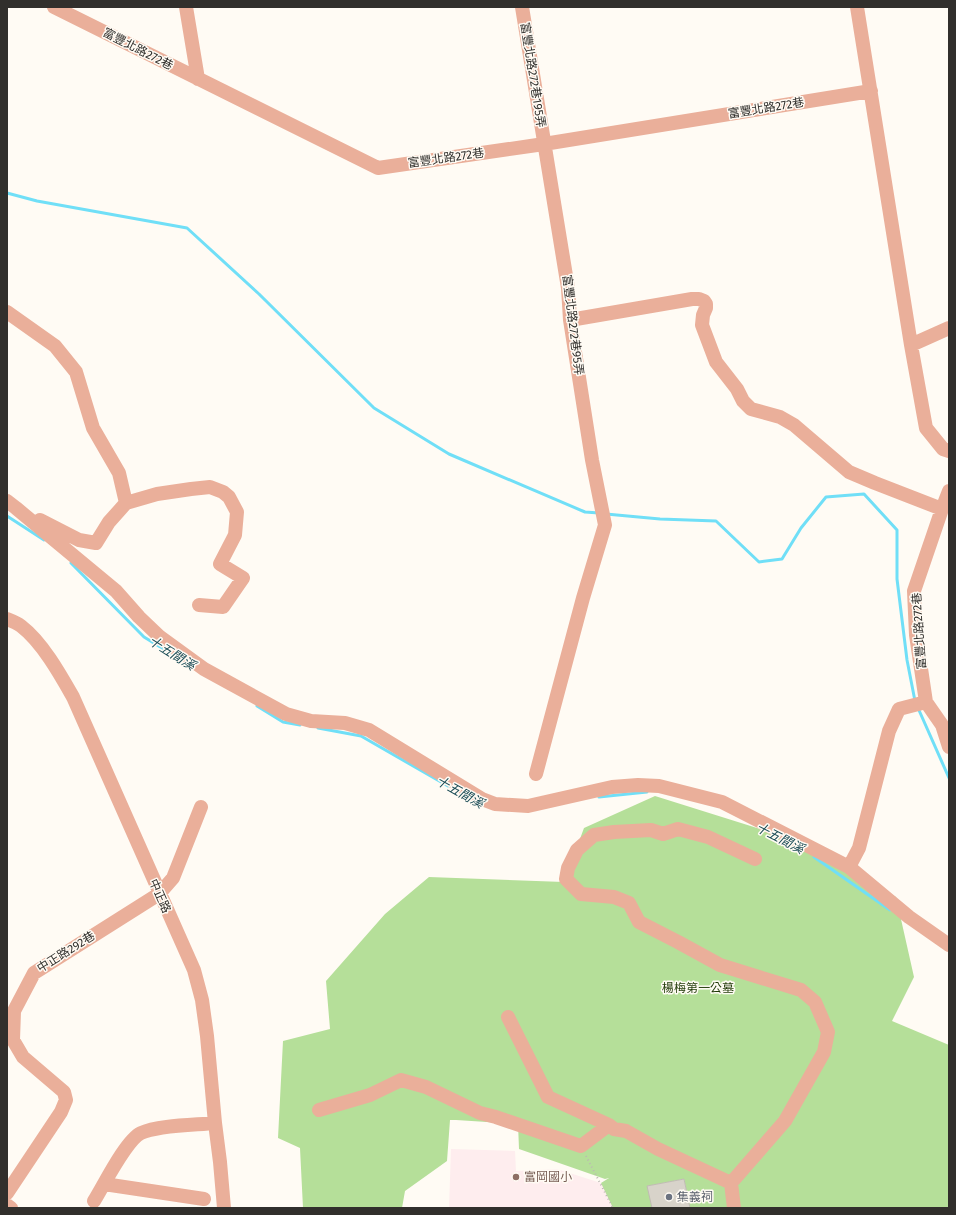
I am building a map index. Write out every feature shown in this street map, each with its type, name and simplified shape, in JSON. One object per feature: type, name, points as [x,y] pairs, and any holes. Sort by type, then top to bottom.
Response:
[{"type":"street","name":"富豐北路272巷","points":[[54,7],[378,168],[544,144],[870,91]]},
{"type":"street","points":[[186,7],[198,79]]},
{"type":"street","name":"富豐北路272巷195弄","points":[[522,7],[544,144]]},
{"type":"street","points":[[857,7],[911,345],[926,428],[943,449],[949,452]]},
{"type":"street","name":"富豐北路272巷95弄","points":[[536,774],[582,598],[605,525],[592,460],[570,320],[568,288],[544,144]]},
{"type":"street","points":[[570,320],[692,299],[704,301],[706,308],[702,325],[716,362],[737,389],[743,401],[751,409],[780,417],[794,425],[849,472],[942,509]]},
{"type":"street","points":[[7,312],[55,346],[76,372],[93,428],[119,473],[126,503]]},
{"type":"street","points":[[911,345],[949,328]]},
{"type":"street","points":[[12,504],[79,540],[96,543],[109,522],[126,503],[157,494],[206,487],[223,492],[229,496],[237,512],[235,535],[220,564],[243,578],[223,607],[199,605]]},
{"type":"street","name":"富豐北路272巷","points":[[948,744],[942,725],[925,702],[916,635],[914,591],[949,491]]},
{"type":"street","points":[[12,504],[116,592],[160,637],[204,669],[286,714],[311,721],[345,723],[369,730],[482,800],[495,804],[528,806],[612,787],[638,785],[659,786],[722,802],[849,867],[909,917],[949,945]]},
{"type":"street","name":"中正路","points":[[7,619],[20,625],[35,639],[58,670],[72,697],[194,970],[202,1000],[207,1036],[224,1208]]},
{"type":"street","points":[[849,867],[859,848],[889,731],[899,709],[925,702]]},
{"type":"street","name":"中正路292巷","points":[[7,1193],[61,1112],[66,1100],[64,1092],[23,1057],[13,1040],[14,1011],[20,998],[34,972],[159,894],[173,878],[202,807]]},
{"type":"street","points":[[734,1208],[731,1183],[785,1121],[824,1052],[828,1032],[815,1002],[801,990],[720,965],[639,922],[629,903],[614,897],[581,894],[566,879],[568,868],[577,850],[594,835],[614,832],[651,830],[664,834],[678,829],[708,837],[755,859]]},
{"type":"street","points":[[508,1017],[548,1097],[609,1125],[614,1129],[626,1131],[658,1149],[731,1183]]},
{"type":"street","points":[[320,1110],[370,1095],[401,1080],[426,1087],[480,1113],[581,1146],[609,1125]]},
{"type":"street","points":[[94,1201],[128,1144],[140,1133],[156,1128],[215,1123]]},
{"type":"street","points":[[104,1184],[204,1199]]},
{"type":"street","points":[[7,1205],[11,1208]]},
{"type":"path","points":[[581,1146],[613,1208]]},
{"type":"shaded area","name":"富岡國小","points":[[451,1149],[515,1151],[516,1171],[557,1169],[601,1183],[615,1208],[449,1208]]},
{"type":"green space","name":"楊梅第一公墓","points":[[655,796],[757,828],[828,858],[896,897],[914,977],[892,1021],[949,1045],[949,1208],[738,1208],[731,1183],[734,1208],[690,1208],[684,1179],[648,1186],[652,1208],[613,1208],[601,1183],[609,1178],[605,1179],[519,1149],[518,1124],[450,1120],[447,1161],[405,1191],[402,1208],[303,1208],[300,1148],[278,1138],[283,1041],[330,1029],[326,981],[385,914],[429,877],[564,882],[584,828]]},
{"type":"building","name":"集義祠","points":[[684,1179],[690,1208],[652,1208],[647,1186]]},
{"type":"waterway","points":[[7,193],[37,201],[187,228],[259,294],[374,408],[449,454],[585,512],[599,513]]},
{"type":"waterway","points":[[606,514],[660,519],[716,521],[759,562],[782,559],[801,528],[826,497],[864,494],[897,530],[897,579],[907,660],[915,701]]},
{"type":"waterway","name":"十五間溪","points":[[7,516],[44,540]]},
{"type":"waterway","name":"十五間溪","points":[[71,563],[144,637],[170,653]]},
{"type":"waterway","name":"十五間溪","points":[[257,706],[283,722],[300,725]]},
{"type":"waterway","points":[[918,708],[949,778]]},
{"type":"waterway","name":"十五間溪","points":[[318,728],[361,736],[448,786]]},
{"type":"waterway","name":"十五間溪","points":[[599,797],[647,792]]},
{"type":"waterway","name":"十五間溪","points":[[814,857],[890,910]]},
{"type":"place","name":"富岡國小","points":[[516,1177]]},
{"type":"place","name":"集義祠","points":[[669,1197]]}]
